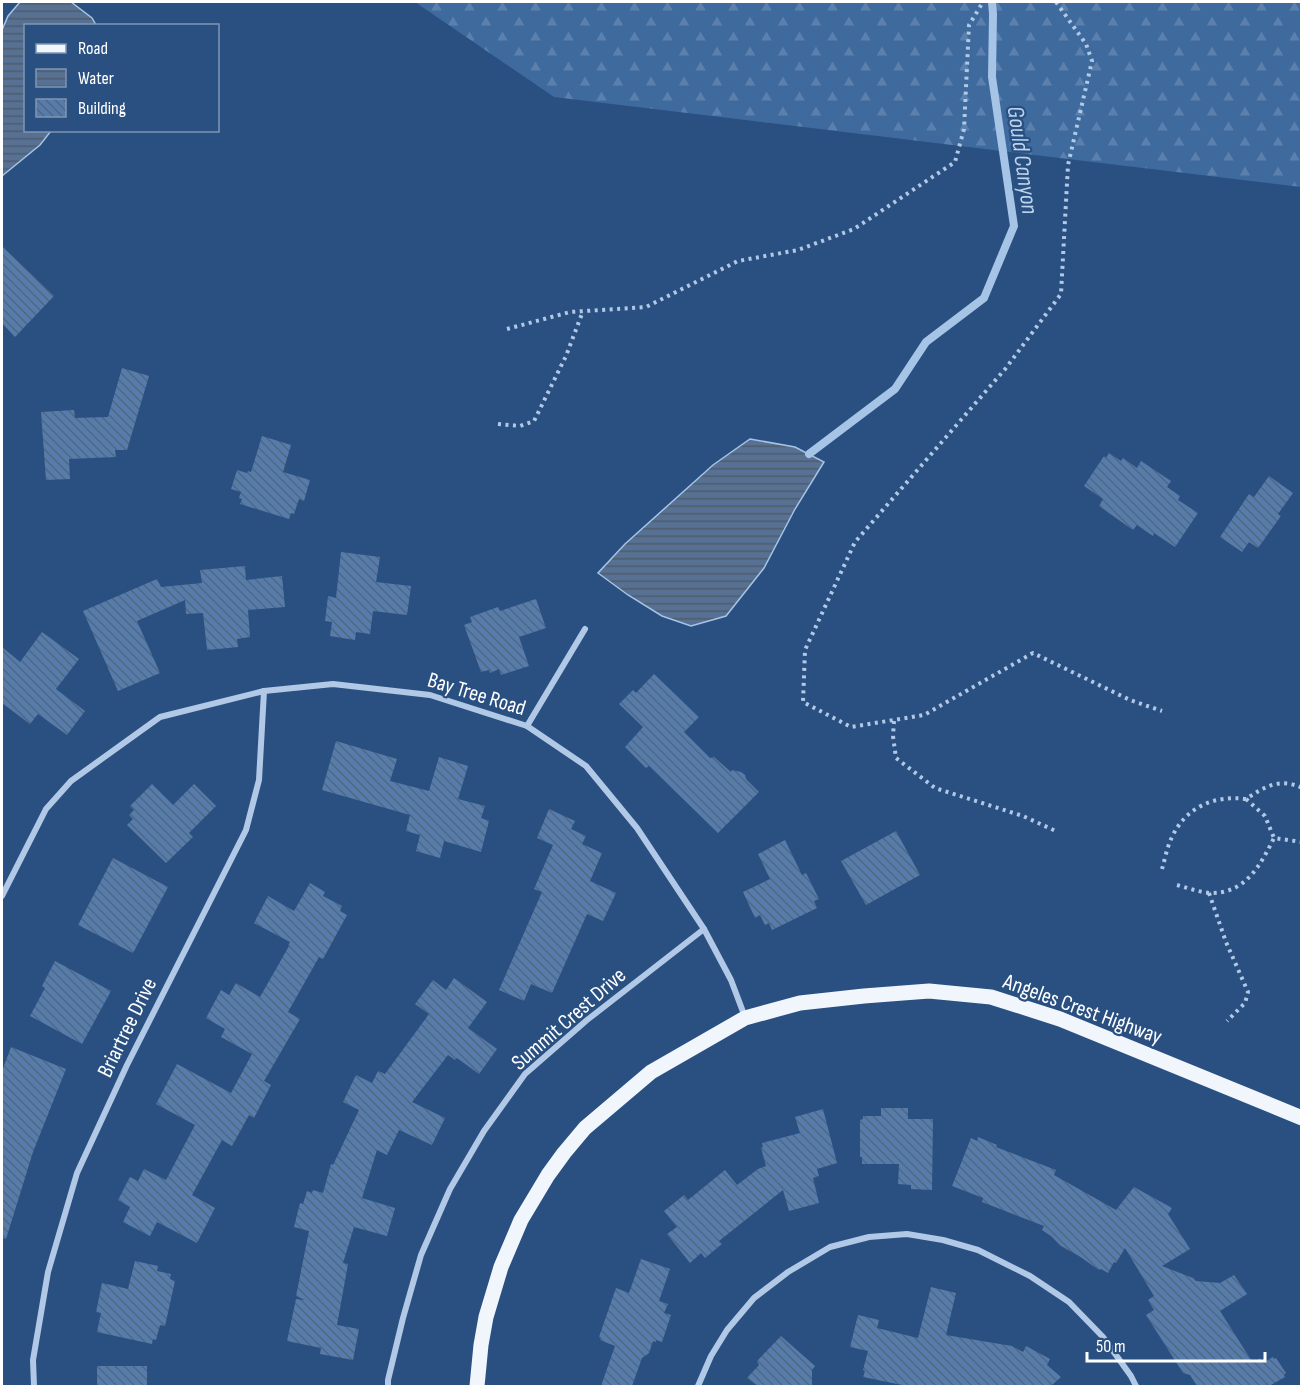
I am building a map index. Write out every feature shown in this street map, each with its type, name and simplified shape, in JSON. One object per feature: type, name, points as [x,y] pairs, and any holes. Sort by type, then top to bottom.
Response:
[{"type":"main road","name":"Angeles Crest Highway","points":[[477,1386],[486,1317],[501,1267],[521,1220],[564,1153],[585,1128],[651,1072],[745,1018],[800,1003],[864,996],[929,991],[991,997],[1060,1019],[1302,1118]]},
{"type":"street","points":[[527,726],[585,629]]},
{"type":"street","name":"Bay Tree Road","points":[[2,896],[46,809],[71,781],[160,717],[264,691],[333,684],[430,695],[527,726],[586,766],[637,828],[704,929],[730,980],[745,1018]]},
{"type":"street","name":"Briartree Drive","points":[[34,1386],[33,1360],[48,1272],[77,1173],[127,1065],[246,830],[259,780],[264,691]]},
{"type":"street","name":"Summit Crest Drive","points":[[388,1386],[403,1318],[422,1255],[450,1189],[484,1131],[525,1074],[587,1020],[704,929]]},
{"type":"street","points":[[698,1386],[711,1356],[727,1330],[754,1298],[788,1272],[830,1247],[869,1237],[907,1234],[943,1240],[978,1250],[1030,1276],[1069,1302],[1103,1337],[1136,1386]]},
{"type":"path","points":[[507,329],[570,312],[646,307],[738,261],[798,250],[854,229],[955,162],[964,129],[969,26],[983,2]]},
{"type":"path","points":[[1056,2],[1086,44],[1092,62],[1068,165],[1061,294],[1006,368],[855,542],[805,650],[803,702],[851,727],[924,716],[1033,653],[1130,700],[1162,711]]},
{"type":"path","points":[[498,424],[520,426],[534,421],[566,356],[583,311]]},
{"type":"path","points":[[894,721],[893,736],[896,758],[935,788],[1023,816],[1058,832]]},
{"type":"path","points":[[1246,799],[1272,784],[1294,784],[1302,788]]},
{"type":"path","points":[[1162,869],[1172,837],[1185,817],[1208,802],[1230,797],[1246,799],[1265,816],[1274,838],[1263,860],[1244,883],[1230,891],[1209,893],[1177,885]]},
{"type":"path","points":[[1274,838],[1302,842]]},
{"type":"path","points":[[1209,893],[1226,942],[1248,992],[1245,1003],[1227,1021]]},
{"type":"green space","points":[[415,2],[1301,2],[1301,187],[554,97]]},
{"type":"water","points":[[20,2],[71,2],[92,18],[95,24],[24,24],[24,132],[50,132],[40,145],[2,176],[2,30],[8,16]]},
{"type":"water","points":[[750,439],[795,447],[824,462],[795,509],[764,568],[726,616],[691,626],[662,616],[598,573],[625,544],[713,465]]},
{"type":"building","points":[[2,246],[54,296],[15,337],[2,323]]},
{"type":"building","points":[[122,368],[149,376],[127,450],[115,450],[116,457],[69,459],[70,479],[46,480],[41,412],[74,410],[75,418],[108,417]]},
{"type":"building","points":[[262,436],[291,445],[283,472],[310,480],[304,501],[299,499],[294,514],[291,513],[289,519],[240,504],[241,492],[231,489],[237,470],[251,472]]},
{"type":"building","points":[[1109,453],[1121,461],[1123,458],[1137,468],[1141,461],[1171,481],[1167,487],[1180,496],[1178,500],[1198,513],[1175,547],[1137,525],[1133,530],[1099,506],[1103,499],[1084,486],[1104,456],[1106,458]]},
{"type":"building","points":[[1269,476],[1293,493],[1278,514],[1281,516],[1258,548],[1249,542],[1242,552],[1220,537],[1249,494],[1254,497]]},
{"type":"building","points":[[341,552],[380,557],[376,582],[411,586],[407,615],[373,611],[370,634],[356,632],[355,640],[330,636],[332,622],[325,621],[328,596],[336,598]]},
{"type":"building","points":[[245,566],[246,580],[282,576],[285,607],[248,610],[250,637],[237,639],[238,647],[207,650],[203,613],[186,614],[185,600],[137,621],[160,673],[118,691],[83,611],[157,579],[161,587],[202,583],[200,570]]},
{"type":"building","points":[[536,599],[546,628],[519,637],[529,666],[501,675],[499,669],[490,673],[489,670],[481,672],[464,625],[472,622],[470,617],[498,607],[500,611]]},
{"type":"building","points":[[42,632],[79,659],[56,689],[85,711],[67,735],[38,714],[30,724],[2,703],[2,647],[20,662]]},
{"type":"building","points":[[654,674],[699,717],[684,732],[710,758],[714,757],[731,772],[732,770],[745,775],[759,792],[718,833],[649,766],[646,768],[625,747],[643,727],[619,704],[633,690],[636,693]]},
{"type":"building","points":[[336,741],[397,759],[390,781],[429,791],[439,757],[468,766],[458,799],[485,806],[481,818],[489,821],[481,852],[444,841],[440,858],[416,851],[420,835],[406,831],[410,815],[322,790]]},
{"type":"building","points":[[152,784],[173,805],[194,784],[216,806],[189,833],[193,837],[166,863],[127,825],[133,819],[129,815],[134,810],[130,806]]},
{"type":"building","points":[[549,809],[575,821],[571,829],[586,836],[582,844],[602,853],[590,881],[616,893],[603,921],[587,914],[552,993],[531,984],[524,1001],[499,990],[542,892],[534,889],[553,845],[537,838]]},
{"type":"building","points":[[896,831],[920,875],[866,905],[841,861]]},
{"type":"building","points":[[785,840],[802,875],[806,873],[819,899],[814,901],[817,908],[772,930],[769,923],[765,925],[760,915],[755,918],[743,892],[770,879],[758,854]]},
{"type":"building","points":[[113,858],[168,887],[133,953],[78,925]]},
{"type":"building","points":[[310,883],[325,892],[323,896],[342,906],[340,911],[347,915],[323,959],[319,957],[288,1012],[300,1019],[264,1081],[271,1085],[254,1118],[249,1115],[232,1146],[222,1140],[192,1195],[215,1208],[197,1243],[157,1222],[150,1236],[123,1222],[130,1207],[118,1200],[130,1177],[138,1181],[144,1169],[166,1180],[195,1125],[156,1104],[177,1064],[231,1093],[252,1054],[221,1037],[225,1029],[206,1018],[221,990],[229,995],[236,983],[260,997],[290,942],[254,923],[268,896],[294,911]]},
{"type":"building","points":[[55,961],[111,991],[82,1044],[30,1016],[45,988],[42,986]]},
{"type":"building","points":[[454,978],[487,1002],[468,1028],[497,1049],[479,1074],[457,1058],[455,1060],[448,1055],[412,1102],[445,1118],[432,1145],[399,1130],[387,1155],[377,1150],[362,1198],[395,1208],[387,1236],[354,1227],[343,1263],[348,1264],[337,1325],[359,1329],[353,1360],[320,1354],[321,1348],[287,1341],[296,1299],[305,1300],[296,1296],[309,1231],[294,1227],[300,1203],[303,1204],[307,1191],[323,1193],[331,1164],[333,1165],[359,1110],[343,1102],[356,1075],[372,1083],[378,1071],[385,1074],[429,1014],[415,1004],[433,980],[446,990]]},
{"type":"building","points":[[11,1047],[66,1069],[33,1152],[6,1239],[2,1238],[2,1071]]},
{"type":"building","points":[[881,1108],[908,1108],[908,1119],[933,1119],[932,1190],[911,1189],[911,1185],[898,1184],[899,1164],[862,1164],[860,1120],[863,1116],[881,1116]]},
{"type":"building","points":[[823,1109],[837,1163],[817,1169],[819,1176],[813,1178],[819,1203],[789,1211],[783,1190],[719,1241],[722,1244],[705,1258],[701,1253],[690,1263],[667,1234],[677,1227],[664,1211],[684,1195],[688,1200],[725,1170],[737,1185],[758,1169],[766,1166],[761,1148],[762,1143],[800,1133],[795,1117]]},
{"type":"building","points":[[978,1137],[997,1145],[996,1147],[1056,1170],[1054,1175],[1116,1210],[1134,1187],[1172,1208],[1168,1214],[1190,1249],[1162,1266],[1196,1281],[1220,1283],[1234,1275],[1247,1294],[1220,1311],[1253,1363],[1260,1358],[1263,1363],[1273,1357],[1276,1358],[1286,1373],[1285,1377],[1269,1386],[1197,1386],[1190,1375],[1183,1373],[1146,1315],[1154,1310],[1148,1300],[1154,1296],[1125,1248],[1108,1273],[1099,1270],[1061,1246],[1042,1230],[1044,1226],[982,1202],[983,1198],[952,1186],[971,1138],[977,1141]]},
{"type":"building","points":[[641,1259],[670,1269],[659,1301],[668,1304],[664,1313],[671,1315],[662,1342],[653,1341],[649,1353],[642,1358],[632,1386],[601,1386],[615,1346],[600,1340],[599,1337],[616,1288],[629,1293]]},
{"type":"building","points":[[135,1261],[158,1266],[157,1271],[171,1274],[170,1279],[175,1281],[165,1326],[160,1325],[156,1340],[153,1339],[152,1344],[97,1332],[101,1313],[96,1312],[102,1283],[128,1289]]},
{"type":"building","points":[[931,1287],[956,1293],[946,1335],[1012,1346],[1023,1352],[1026,1346],[1050,1359],[1047,1365],[1061,1377],[1051,1386],[907,1386],[863,1377],[868,1351],[850,1347],[858,1315],[879,1320],[877,1328],[918,1338]]},
{"type":"building","points":[[781,1336],[815,1366],[812,1370],[812,1386],[758,1386],[747,1378],[759,1365],[757,1361]]},
{"type":"building","points":[[97,1366],[147,1366],[147,1386],[97,1386]]},
{"type":"waterway","name":"Gould Canyon","points":[[809,454],[895,389],[926,342],[984,298],[1014,226],[992,77],[992,2]]}]
